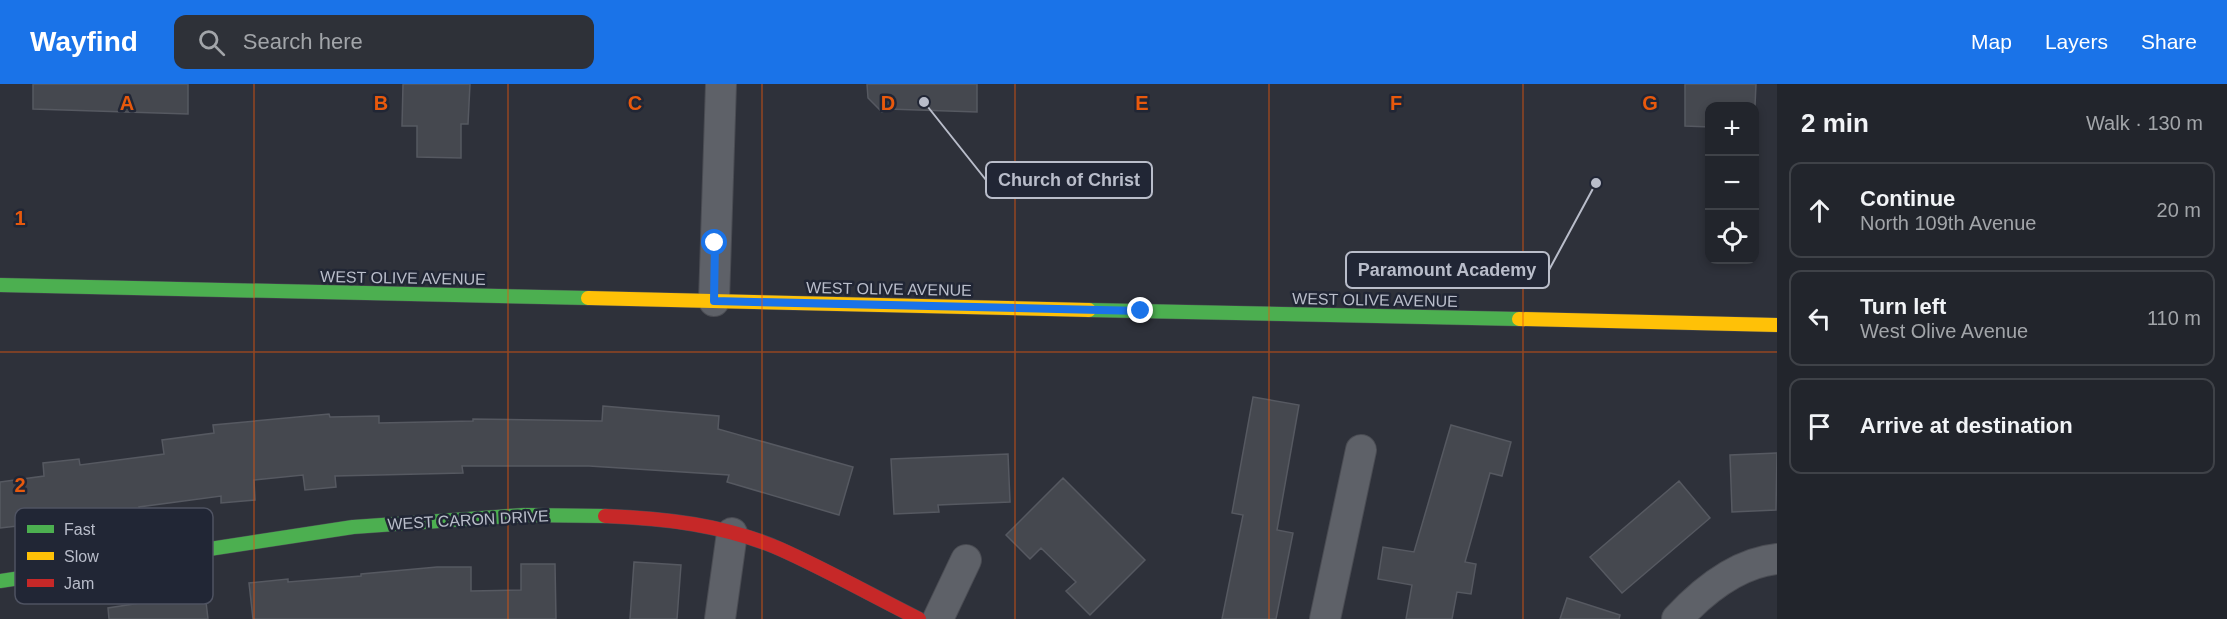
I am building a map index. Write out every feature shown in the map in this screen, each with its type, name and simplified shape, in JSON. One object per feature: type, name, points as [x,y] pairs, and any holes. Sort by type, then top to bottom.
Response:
[{"type":"main road","name":"WEST OLIVE AVENUE","points":[[0,285],[1777,325]]},
{"type":"main road","name":"WEST CARON DRIVE","points":[[213,548],[341,528],[429,520],[524,515],[666,519],[732,533],[778,548],[919,619]]},
{"type":"main road","name":"WEST CARON DRIVE","points":[[0,581],[15,579]]},
{"type":"street","points":[[714,301],[721,84]]},
{"type":"street","points":[[1325,619],[1361,450]]},
{"type":"street","points":[[720,619],[732,533]]},
{"type":"street","points":[[1677,619],[1694,601],[1736,571],[1763,561],[1777,559]]},
{"type":"street","points":[[939,619],[966,560]]},
{"type":"building","points":[[33,84],[188,84],[188,114],[33,109]]},
{"type":"building","points":[[403,84],[470,84],[468,124],[461,124],[461,158],[417,157],[417,126],[402,126]]},
{"type":"building","points":[[867,84],[977,84],[977,112],[888,109],[882,112],[868,98]]},
{"type":"building","points":[[1685,84],[1756,84],[1755,102],[1705,102],[1705,127],[1685,126]]},
{"type":"building","points":[[1253,397],[1299,405],[1277,530],[1293,533],[1276,619],[1222,619],[1243,515],[1232,513]]},
{"type":"building","points":[[603,406],[719,416],[718,429],[853,467],[839,515],[727,482],[729,475],[589,466],[462,466],[463,473],[335,476],[336,487],[305,490],[303,475],[254,480],[255,500],[221,503],[221,496],[139,508],[15,508],[15,526],[0,528],[0,482],[44,476],[43,463],[79,459],[80,465],[164,454],[162,440],[214,433],[213,425],[329,414],[330,417],[379,416],[379,423],[473,421],[473,419],[602,421]]},
{"type":"building","points":[[1451,425],[1511,442],[1502,476],[1490,473],[1465,562],[1476,564],[1471,594],[1457,592],[1452,619],[1406,619],[1412,585],[1378,579],[1383,547],[1414,552]]},
{"type":"building","points":[[1777,453],[1776,510],[1732,512],[1730,455]]},
{"type":"building","points":[[1008,454],[1010,502],[938,505],[939,512],[894,514],[891,459]]},
{"type":"building","points":[[1063,478],[1145,560],[1090,615],[1066,591],[1076,582],[1041,548],[1030,559],[1006,535]]},
{"type":"building","points":[[1679,481],[1710,518],[1622,593],[1590,557]]},
{"type":"building","points":[[634,562],[681,565],[677,619],[630,619]]},
{"type":"building","points":[[521,564],[555,564],[556,619],[253,619],[249,583],[361,576],[361,574],[437,567],[471,567],[471,591],[521,590]]},
{"type":"building","points":[[1567,598],[1620,615],[1619,619],[1560,619]]},
{"type":"building","points":[[134,604],[206,604],[208,619],[109,619],[108,608]]},
{"type":"traffic: fast","points":[[0,285],[588,298]]},
{"type":"traffic: fast","points":[[1089,310],[1519,319]]},
{"type":"traffic: fast","points":[[213,548],[353,527],[524,515],[605,516]]},
{"type":"traffic: fast","points":[[0,581],[15,579]]},
{"type":"traffic: slow","points":[[588,298],[1089,310]]},
{"type":"traffic: slow","points":[[1519,319],[1777,325]]},
{"type":"traffic: jam","points":[[605,516],[694,524],[738,534],[780,549],[919,619]]},
{"type":"place","name":"Church of Christ","points":[[924,102]]},
{"type":"place","name":"Paramount Academy","points":[[1596,183]]},
{"type":"route","points":[[715,243],[714,301],[1141,311]]}]
